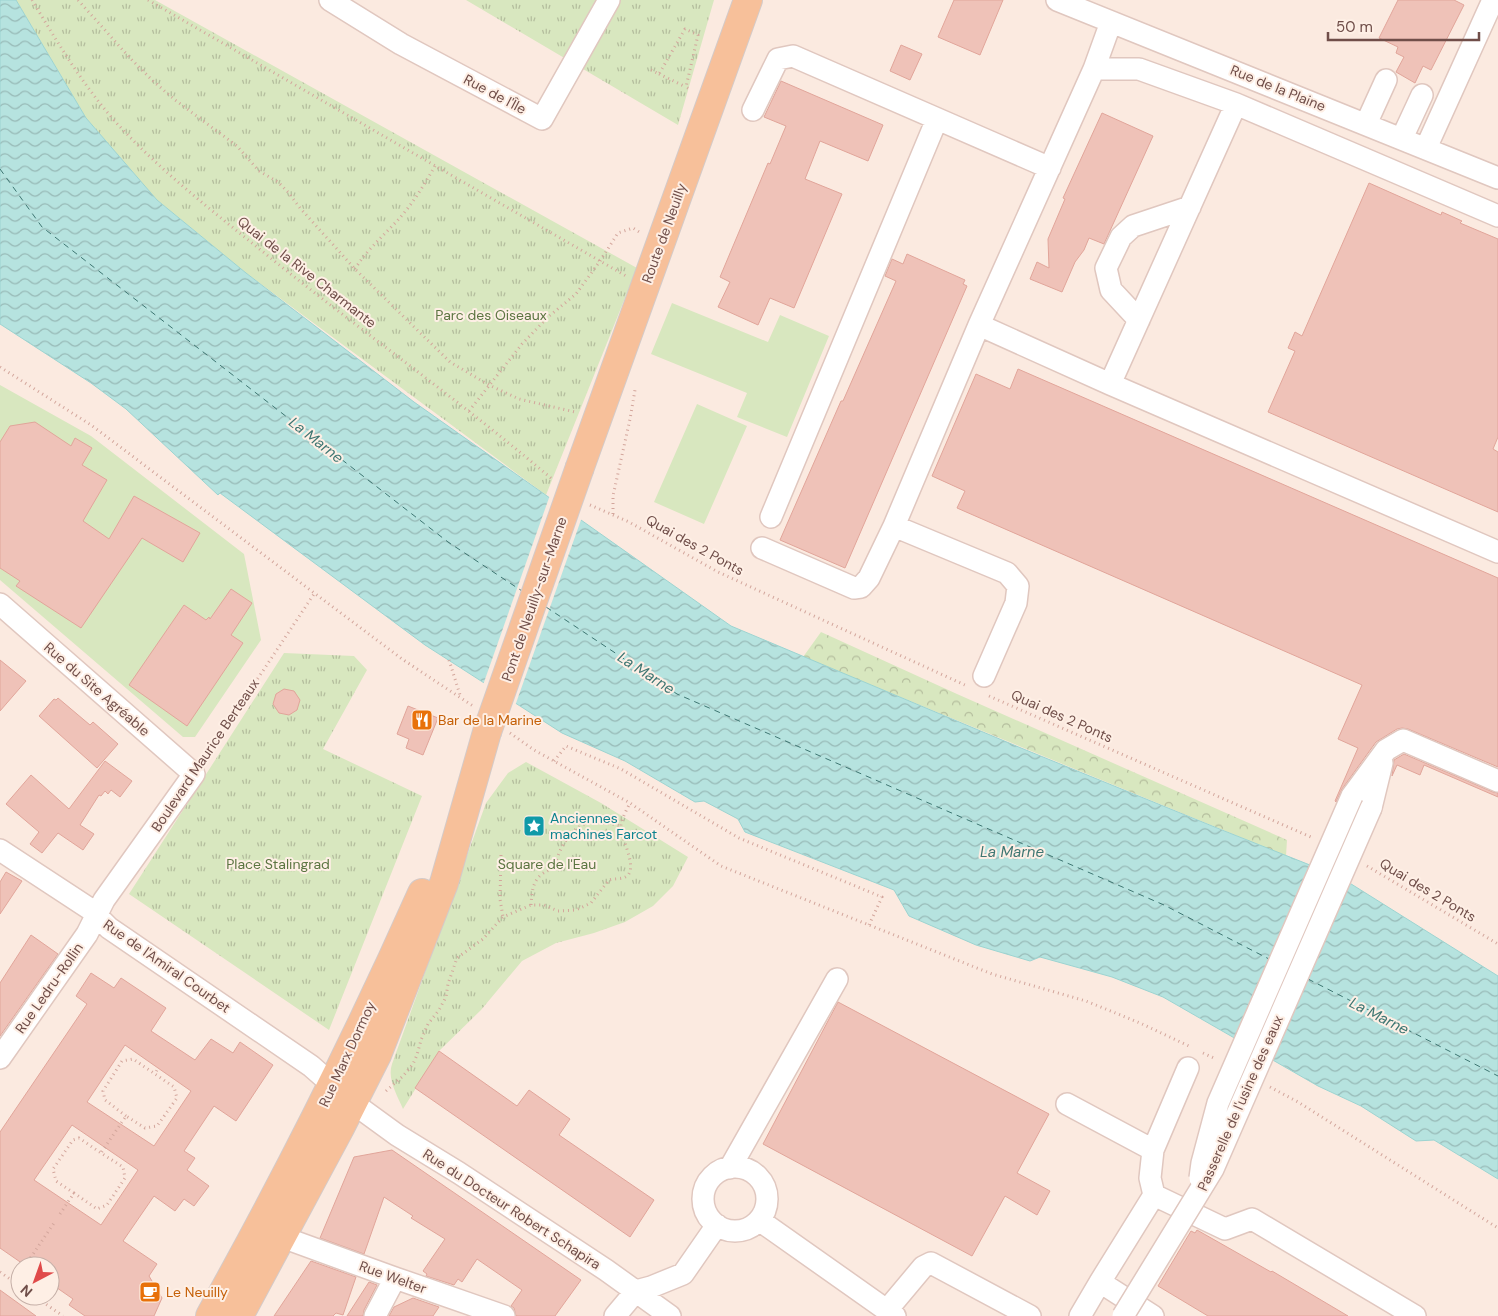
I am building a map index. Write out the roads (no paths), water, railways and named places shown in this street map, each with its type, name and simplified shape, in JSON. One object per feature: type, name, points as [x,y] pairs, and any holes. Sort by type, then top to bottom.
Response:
[{"type":"main road","name":"Route de Neuilly","points":[[580,467],[748,0]]},
{"type":"main road","name":"Pont de Neuilly-sur-Marne","points":[[491,724],[580,467]]},
{"type":"main road","name":"Rue Marx Dormoy","points":[[239,1316],[378,1055],[444,883],[491,724]]},
{"type":"main road","name":"Rue Marx Dormoy","points":[[210,1316],[332,1085],[472,785]]},
{"type":"street","name":"Rue de l'Île","points":[[330,0],[401,44],[542,119],[609,0]]},
{"type":"street","name":"Rue de la Plaine","points":[[1057,0],[1498,178]]},
{"type":"street","points":[[1426,148],[1493,0]]},
{"type":"street","points":[[762,548],[854,588],[861,587],[869,578],[894,526],[979,325],[1094,69],[1111,22]]},
{"type":"street","points":[[753,110],[778,59],[793,56],[1050,168]]},
{"type":"street","points":[[1094,69],[1139,69],[1236,104],[1498,216]]},
{"type":"street","points":[[1366,124],[1386,80]]},
{"type":"street","points":[[1402,138],[1422,95]]},
{"type":"street","points":[[1110,384],[1236,104]]},
{"type":"street","points":[[771,517],[937,119]]},
{"type":"street","points":[[1139,320],[1111,290],[1106,268],[1121,237],[1134,226],[1190,206]]},
{"type":"street","points":[[979,325],[1110,384],[1498,552]]},
{"type":"street","points":[[894,526],[1007,573],[1018,586],[1016,603],[981,686]]},
{"type":"street","name":"Rue du Site Agréable","points":[[0,604],[194,774]]},
{"type":"street","points":[[1386,750],[1403,740],[1498,781]]},
{"type":"street","name":"Passerelle de l'usine des eaux","points":[[1198,1196],[1202,1163],[1218,1104],[1352,796],[1386,750]]},
{"type":"street","name":"Passerelle de l'usine des eaux","points":[[1198,1196],[1213,1169],[1371,808],[1386,750]]},
{"type":"street","name":"Boulevard Maurice Berteaux","points":[[96,916],[104,900],[194,774]]},
{"type":"street","name":"Rue de l'Amiral Courbet","points":[[0,850],[90,909],[109,928],[311,1066],[353,1103]]},
{"type":"street","name":"Rue Ledru-Rollin","points":[[0,1058],[87,934],[96,916]]},
{"type":"street","points":[[730,1168],[837,979]]},
{"type":"street","points":[[1080,1316],[1154,1195],[1150,1178],[1153,1150],[1188,1068]]},
{"type":"street","name":"Rue du Docteur Robert Schapira","points":[[353,1103],[397,1135],[459,1173],[636,1291],[670,1316]]},
{"type":"street","points":[[1067,1104],[1153,1150]]},
{"type":"street","points":[[730,1168],[740,1168],[757,1176],[763,1184],[767,1203],[759,1220],[744,1230],[734,1231],[717,1225],[709,1218],[704,1208],[703,1197],[706,1187],[712,1178],[720,1171],[730,1168]]},
{"type":"street","points":[[1154,1195],[1225,1229],[1252,1219],[1415,1316]]},
{"type":"street","points":[[1123,1316],[1198,1196]]},
{"type":"street","points":[[759,1220],[891,1313],[923,1266],[931,1263],[1030,1316]]},
{"type":"street","points":[[615,1316],[636,1291],[683,1274],[717,1225]]},
{"type":"street","name":"Rue Welter","points":[[282,1237],[504,1316]]},
{"type":"street","points":[[375,1316],[395,1278]]},
{"type":"street","points":[[1100,1282],[1153,1316]]},
{"type":"water","name":"La Marne","points":[[0,0],[16,0],[86,118],[157,200],[246,273],[414,402],[731,626],[1021,748],[1340,877],[1498,976],[1498,1179],[1434,1140],[1416,1141],[1361,1106],[1318,1086],[1163,997],[1112,977],[1040,957],[1030,961],[976,945],[909,916],[894,890],[745,832],[738,819],[704,801],[695,802],[625,761],[562,733],[425,645],[220,493],[218,495],[126,409],[91,383],[0,324]]},
{"type":"place","name":"Bar de la Marine","points":[[422,720]]},
{"type":"place","name":"Anciennes machines Farcot","points":[[534,826]]},
{"type":"place","name":"Le Neuilly","points":[[150,1292]]},
{"type":"park label","name":"Parc des Oiseaux","points":[[491,315]]},
{"type":"park label","name":"Place Stalingrad","points":[[278,864]]},
{"type":"park label","name":"Square de l'Eau","points":[[547,864]]}]
